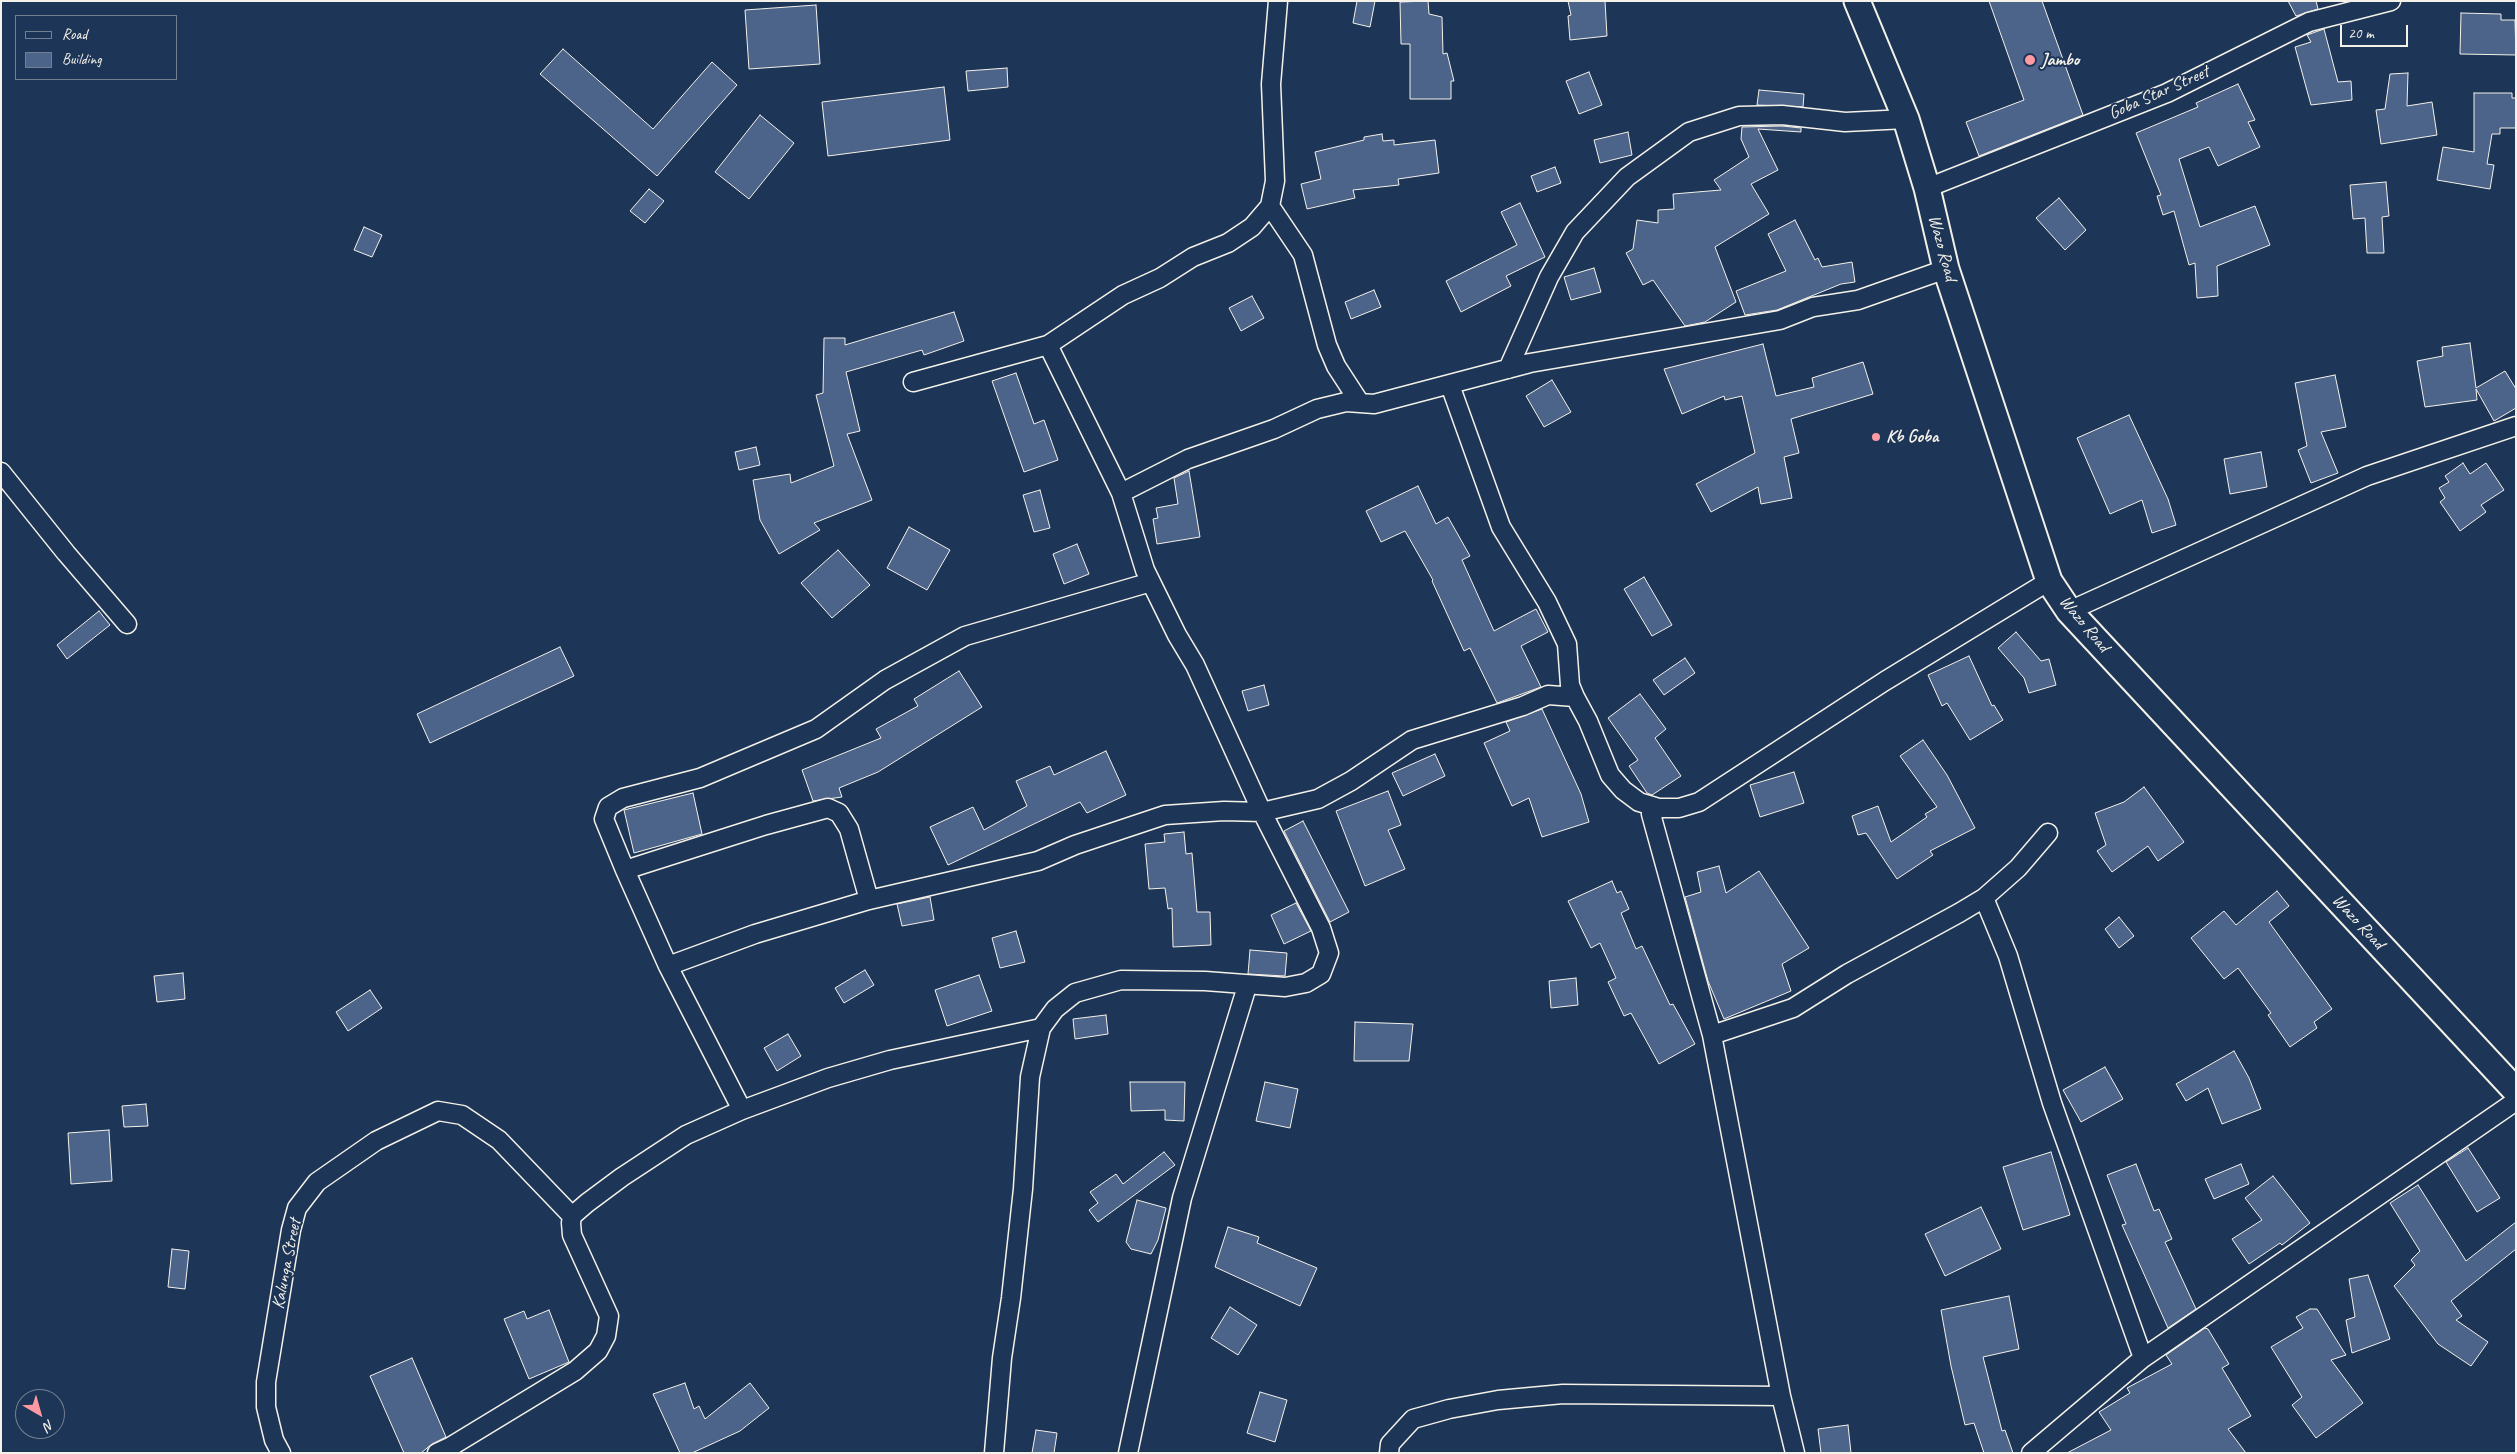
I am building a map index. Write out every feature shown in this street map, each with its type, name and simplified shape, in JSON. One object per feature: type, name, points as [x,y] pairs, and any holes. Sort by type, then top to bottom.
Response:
[{"type":"main road","name":"Wazo Road","points":[[1858,1],[1906,119],[1927,188],[1946,269],[2049,581],[2069,611],[2516,1091]]},
{"type":"street","points":[[913,382],[1048,345],[1123,295],[1160,278],[1193,257],[1228,243],[1252,227],[1270,206],[1275,181],[1271,84],[1278,1]]},
{"type":"street","name":"Goba Star Street","points":[[1927,188],[2166,93],[2309,22],[2391,1]]},
{"type":"street","points":[[1508,370],[1550,277],[1575,232],[1627,176],[1689,132],[1739,116],[1782,115],[1845,122],[1906,119]]},
{"type":"street","points":[[1270,206],[1303,255],[1311,280],[1315,308],[1327,345],[1336,366],[1360,403]]},
{"type":"street","points":[[1121,493],[1188,458],[1274,429],[1318,409],[1346,402],[1374,404],[1530,363],[1780,320],[1812,307],[1858,300],[1946,269]]},
{"type":"street","points":[[994,1453],[1002,1358],[1011,1298],[1022,1189],[1030,1078],[1041,1028],[1055,1009],[1075,993],[1121,980],[1205,981],[1247,986],[1285,987],[1306,983],[1321,974],[1329,953],[1321,928],[1262,812],[1195,665],[1151,582],[1121,493],[1048,345]]},
{"type":"street","points":[[1450,385],[1501,527],[1546,602],[1568,644],[1570,685],[1588,721],[1610,775],[1622,790],[1634,798],[1659,808],[1679,808],[1699,802],[1885,681],[2049,581]]},
{"type":"street","points":[[2069,611],[2367,476],[2516,426]]},
{"type":"street","points":[[1,472],[66,553],[128,624]]},
{"type":"street","points":[[742,1110],[668,966],[625,870],[604,819],[608,807],[623,798],[700,778],[816,729],[885,680],[965,636],[1151,582]]},
{"type":"street","points":[[668,966],[755,934],[869,900],[1038,861],[1075,845],[1165,815],[1224,811],[1262,812],[1318,799],[1351,781],[1412,740],[1523,706],[1548,695],[1575,697]]},
{"type":"street","points":[[625,870],[766,825],[828,808],[839,813],[849,829],[869,900]]},
{"type":"street","points":[[1659,808],[1650,814],[1712,1035],[1781,1396],[1796,1453]]},
{"type":"street","points":[[1712,1035],[1793,1008],[1847,974],[1984,898],[2018,868],[2048,833]]},
{"type":"street","points":[[1984,898],[2008,956],[2052,1103],[2143,1358]]},
{"type":"street","points":[[1128,1453],[1182,1198],[1247,986]]},
{"type":"street","points":[[437,1453],[450,1448],[575,1371],[598,1351],[606,1336],[609,1316],[572,1235],[572,1216],[622,1177],[686,1135],[742,1110],[828,1078],[890,1060],[1041,1028]]},
{"type":"street","points":[[2031,1453],[2143,1358],[2516,1101]]},
{"type":"street","name":"Kalunga Street","points":[[281,1453],[274,1440],[266,1407],[266,1382],[291,1230],[297,1208],[317,1182],[376,1141],[438,1111],[462,1115],[499,1140],[572,1216]]},
{"type":"street","points":[[1389,1453],[1390,1444],[1413,1419],[1449,1408],[1498,1400],[1563,1394],[1781,1396]]},
{"type":"building","points":[[1357,1],[1375,1],[1370,27],[1353,23]]},
{"type":"building","points":[[1428,1],[1429,14],[1442,17],[1443,54],[1447,53],[1454,81],[1451,81],[1451,99],[1410,99],[1410,44],[1401,44],[1400,2]]},
{"type":"building","points":[[1568,1],[1605,1],[1607,36],[1570,40],[1568,16],[1571,15]]},
{"type":"building","points":[[1989,1],[2042,1],[2083,115],[1979,156],[1966,122],[2024,100]]},
{"type":"building","points":[[2288,1],[2316,1],[2318,9],[2296,16]]},
{"type":"building","points":[[816,5],[820,64],[749,69],[745,10]]},
{"type":"building","points":[[2461,13],[2501,14],[2501,20],[2515,20],[2516,55],[2460,54]]},
{"type":"building","points":[[2324,29],[2338,82],[2351,81],[2352,100],[2311,105],[2295,47],[2311,42],[2307,35]]},
{"type":"building","points":[[563,49],[653,129],[712,62],[737,85],[657,176],[540,74]]},
{"type":"building","points":[[1007,68],[1008,87],[968,91],[966,71]]},
{"type":"building","points":[[1589,72],[1602,105],[1579,114],[1566,81]]},
{"type":"building","points":[[2408,73],[2407,106],[2432,102],[2437,135],[2381,144],[2376,110],[2385,109],[2390,74]]},
{"type":"building","points":[[2238,84],[2255,120],[2248,122],[2260,147],[2218,166],[2209,147],[2179,159],[2200,227],[2255,206],[2270,245],[2217,266],[2218,296],[2197,298],[2195,263],[2189,265],[2174,211],[2163,215],[2157,196],[2161,195],[2136,133],[2198,107],[2196,103]]},
{"type":"building","points":[[944,87],[950,140],[828,156],[822,102]]},
{"type":"building","points":[[1759,90],[1804,94],[1803,107],[1757,105]]},
{"type":"building","points":[[2474,93],[2512,93],[2512,98],[2516,98],[2516,128],[2500,128],[2500,134],[2492,134],[2487,164],[2494,165],[2490,189],[2437,180],[2443,147],[2474,152]]},
{"type":"building","points":[[760,115],[794,143],[749,199],[715,172]]},
{"type":"building","points":[[1782,126],[1801,128],[1801,132],[1758,129],[1778,170],[1751,184],[1769,214],[1715,247],[1736,302],[1705,322],[1685,326],[1653,280],[1643,285],[1626,253],[1633,249],[1637,220],[1658,223],[1658,210],[1674,209],[1673,194],[1721,190],[1714,180],[1749,157],[1741,139],[1742,127]]},
{"type":"building","points":[[1628,132],[1632,155],[1600,163],[1594,140]]},
{"type":"building","points":[[1382,134],[1383,141],[1394,140],[1394,145],[1435,140],[1439,173],[1398,179],[1399,185],[1353,190],[1355,198],[1307,209],[1301,184],[1321,179],[1315,152],[1364,140],[1364,137]]},
{"type":"building","points":[[1555,167],[1561,183],[1537,192],[1531,176]]},
{"type":"building","points":[[2386,182],[2389,216],[2382,217],[2384,253],[2367,253],[2365,218],[2353,219],[2350,185]]},
{"type":"building","points":[[649,189],[664,201],[645,223],[630,211]]},
{"type":"building","points":[[2059,198],[2086,230],[2065,250],[2036,218]]},
{"type":"building","points":[[1520,203],[1545,257],[1506,276],[1511,286],[1461,312],[1446,281],[1517,245],[1501,212]]},
{"type":"building","points":[[1795,220],[1815,260],[1818,258],[1822,267],[1852,262],[1855,282],[1841,284],[1777,310],[1745,315],[1736,291],[1786,271],[1768,234]]},
{"type":"building","points":[[364,227],[382,235],[372,257],[354,250]]},
{"type":"building","points":[[1594,268],[1601,292],[1571,300],[1564,277]]},
{"type":"building","points":[[1374,290],[1381,307],[1351,319],[1345,302]]},
{"type":"building","points":[[1252,296],[1264,318],[1241,331],[1229,308]]},
{"type":"building","points":[[954,312],[964,341],[924,355],[922,350],[846,372],[860,431],[847,434],[872,500],[814,523],[820,530],[779,554],[760,520],[753,480],[790,474],[791,483],[834,466],[816,395],[823,393],[824,338],[845,338],[845,345]]},
{"type":"building","points":[[2470,343],[2476,388],[2505,371],[2516,389],[2516,408],[2494,421],[2476,389],[2477,400],[2425,407],[2417,361],[2443,356],[2442,347]]},
{"type":"building","points":[[1763,344],[1776,396],[1814,387],[1812,378],[1863,362],[1873,394],[1791,419],[1799,453],[1784,457],[1792,498],[1761,504],[1758,487],[1711,512],[1696,484],[1755,453],[1742,396],[1725,400],[1724,396],[1682,414],[1664,369]]},
{"type":"building","points":[[1016,373],[1034,424],[1044,420],[1058,460],[1024,472],[992,381]]},
{"type":"building","points":[[2335,375],[2346,427],[2321,432],[2338,473],[2311,483],[2298,450],[2307,446],[2295,383]]},
{"type":"building","points":[[1552,380],[1571,412],[1544,427],[1526,396]]},
{"type":"building","points":[[2129,415],[2168,499],[2176,525],[2152,533],[2142,500],[2110,514],[2077,438]]},
{"type":"building","points":[[756,447],[760,465],[739,470],[735,452]]},
{"type":"building","points":[[2261,452],[2267,487],[2230,494],[2224,459]]},
{"type":"building","points":[[2463,463],[2470,474],[2486,463],[2504,490],[2481,505],[2486,512],[2460,531],[2440,502],[2445,498],[2439,488],[2449,482],[2445,476]]},
{"type":"building","points":[[1189,471],[1200,537],[1157,544],[1153,519],[1158,518],[1156,508],[1178,504],[1174,478]]},
{"type":"building","points":[[1418,486],[1436,524],[1448,517],[1470,556],[1462,560],[1494,631],[1536,609],[1548,632],[1521,646],[1541,687],[1497,703],[1470,648],[1464,651],[1433,580],[1405,531],[1381,542],[1366,511]]},
{"type":"building","points":[[1040,490],[1050,528],[1034,532],[1023,495]]},
{"type":"building","points":[[909,527],[950,550],[927,590],[887,568]]},
{"type":"building","points":[[1077,544],[1089,574],[1064,584],[1053,554]]},
{"type":"building","points":[[838,550],[870,585],[832,618],[801,583]]},
{"type":"building","points":[[1644,577],[1672,625],[1652,636],[1624,589]]},
{"type":"building","points":[[99,611],[110,625],[67,659],[57,645]]},
{"type":"building","points":[[2016,632],[2041,661],[2049,659],[2056,685],[2029,693],[2024,678],[1998,648]]},
{"type":"building","points":[[560,647],[574,676],[430,743],[417,714]]},
{"type":"building","points":[[1969,656],[1992,706],[1994,705],[2003,720],[1970,740],[1947,703],[1942,706],[1928,675]]},
{"type":"building","points":[[1685,658],[1695,673],[1664,695],[1653,680]]},
{"type":"building","points":[[959,671],[982,707],[878,772],[839,788],[842,797],[813,801],[802,770],[881,738],[876,729],[918,706],[914,699]]},
{"type":"building","points":[[1264,685],[1269,705],[1248,711],[1242,691]]},
{"type":"building","points":[[1640,694],[1666,729],[1655,738],[1681,776],[1652,795],[1647,793],[1629,766],[1638,760],[1608,718]]},
{"type":"building","points":[[1542,709],[1581,794],[1589,822],[1542,837],[1529,798],[1512,806],[1484,743],[1510,731],[1506,722]]},
{"type":"building","points":[[1923,740],[1947,775],[1975,828],[1930,851],[1933,855],[1897,879],[1866,833],[1858,835],[1852,816],[1878,806],[1891,842],[1927,817],[1925,814],[1937,807],[1900,756]]},
{"type":"building","points":[[1106,751],[1126,795],[1087,813],[1080,802],[948,865],[930,827],[973,807],[984,830],[1027,806],[1016,781],[1050,766],[1054,775]]},
{"type":"building","points":[[1435,754],[1445,776],[1403,796],[1392,773]]},
{"type":"building","points":[[1794,772],[1804,803],[1760,817],[1750,785]]},
{"type":"building","points":[[2144,787],[2184,842],[2158,861],[2148,846],[2112,872],[2097,851],[2106,845],[2095,813],[2124,802]]},
{"type":"building","points":[[1388,791],[1401,825],[1388,830],[1405,869],[1365,886],[1336,811]]},
{"type":"building","points":[[693,793],[702,834],[634,853],[624,810]]},
{"type":"building","points":[[1303,821],[1349,912],[1330,922],[1284,831]]},
{"type":"building","points":[[1184,832],[1186,854],[1192,853],[1197,912],[1210,912],[1211,945],[1173,947],[1172,908],[1168,909],[1165,888],[1149,889],[1145,844],[1165,842],[1164,834]]},
{"type":"building","points":[[1719,866],[1726,893],[1759,871],[1809,948],[1782,964],[1791,991],[1724,1019],[1708,981],[1685,897],[1701,892],[1697,872]]},
{"type":"building","points":[[1612,881],[1617,893],[1621,891],[1629,909],[1621,913],[1636,949],[1642,946],[1670,1005],[1673,1004],[1695,1044],[1659,1064],[1631,1013],[1624,1016],[1608,982],[1616,978],[1600,943],[1591,948],[1568,901]]},
{"type":"building","points":[[2277,891],[2289,906],[2269,922],[2332,1009],[2314,1022],[2317,1028],[2290,1047],[2268,1015],[2271,1013],[2238,968],[2224,979],[2191,938],[2224,911],[2236,925]]},
{"type":"building","points":[[930,897],[934,920],[902,926],[897,904]]},
{"type":"building","points":[[1296,903],[1311,931],[1284,944],[1271,915]]},
{"type":"building","points":[[2119,917],[2134,936],[2119,948],[2105,929]]},
{"type":"building","points":[[1016,931],[1025,962],[1000,968],[992,938]]},
{"type":"building","points":[[1250,950],[1287,953],[1285,976],[1248,974]]},
{"type":"building","points":[[865,970],[874,985],[844,1003],[835,988]]},
{"type":"building","points":[[183,973],[185,999],[157,1002],[154,976]]},
{"type":"building","points":[[979,975],[992,1011],[947,1026],[935,990]]},
{"type":"building","points":[[1576,978],[1578,1005],[1551,1008],[1549,981]]},
{"type":"building","points":[[370,990],[382,1008],[348,1031],[336,1012]]},
{"type":"building","points":[[1106,1015],[1108,1034],[1075,1039],[1073,1019]]},
{"type":"building","points":[[1355,1022],[1413,1024],[1409,1061],[1354,1061]]},
{"type":"building","points":[[788,1034],[801,1056],[777,1071],[764,1048]]},
{"type":"building","points":[[2234,1051],[2249,1078],[2261,1109],[2222,1124],[2208,1088],[2186,1101],[2176,1084]]},
{"type":"building","points":[[2105,1067],[2123,1099],[2081,1122],[2063,1090]]},
{"type":"building","points":[[1130,1082],[1185,1082],[1184,1121],[1165,1120],[1165,1110],[1131,1111]]},
{"type":"building","points":[[1265,1082],[1298,1089],[1290,1128],[1256,1121]]},
{"type":"building","points":[[146,1104],[148,1126],[124,1127],[122,1106]]},
{"type":"building","points":[[109,1130],[112,1181],[71,1184],[68,1133]]},
{"type":"building","points":[[2468,1148],[2500,1198],[2477,1212],[2446,1162]]},
{"type":"building","points":[[1164,1152],[1175,1165],[1098,1222],[1089,1210],[1098,1203],[1090,1192],[1116,1174],[1123,1184]]},
{"type":"building","points":[[2051,1152],[2070,1215],[2023,1230],[2003,1167]]},
{"type":"building","points":[[2136,1164],[2154,1211],[2159,1209],[2172,1239],[2165,1242],[2196,1309],[2168,1328],[2122,1225],[2126,1224],[2107,1175]]},
{"type":"building","points":[[2241,1164],[2249,1184],[2214,1199],[2205,1179]]},
{"type":"building","points":[[2273,1176],[2310,1223],[2282,1245],[2280,1243],[2249,1264],[2232,1239],[2262,1220],[2245,1198]]},
{"type":"building","points":[[2418,1185],[2466,1261],[2516,1222],[2516,1249],[2451,1301],[2462,1316],[2456,1320],[2488,1342],[2471,1366],[2438,1344],[2394,1286],[2415,1265],[2411,1260],[2420,1251],[2390,1203]]},
{"type":"building","points":[[1137,1200],[1166,1208],[1158,1240],[1151,1254],[1131,1249],[1126,1242]]},
{"type":"building","points":[[1981,1207],[2001,1249],[1945,1276],[1925,1234]]},
{"type":"building","points":[[1228,1227],[1259,1237],[1257,1243],[1317,1268],[1300,1306],[1215,1267]]},
{"type":"building","points":[[172,1249],[189,1251],[185,1289],[168,1287]]},
{"type":"building","points":[[2368,1275],[2390,1339],[2352,1353],[2346,1320],[2355,1317],[2349,1279]]},
{"type":"building","points":[[2009,1296],[2019,1349],[1983,1357],[2002,1431],[2005,1430],[2013,1453],[1984,1453],[1974,1423],[1965,1425],[1951,1366],[1941,1310]]},
{"type":"building","points":[[1230,1307],[1257,1325],[1238,1355],[1211,1338]]},
{"type":"building","points":[[2310,1309],[2317,1309],[2346,1355],[2331,1360],[2363,1403],[2316,1438],[2292,1405],[2302,1397],[2271,1347],[2303,1328],[2296,1317]]},
{"type":"building","points":[[549,1310],[569,1362],[529,1379],[504,1319],[524,1311],[527,1319]]},
{"type":"building","points":[[2205,1328],[2208,1329],[2229,1364],[2222,1368],[2251,1416],[2228,1429],[2246,1453],[2067,1453],[2111,1430],[2099,1412],[2130,1393],[2127,1388],[2172,1364],[2166,1355]]},
{"type":"building","points":[[412,1358],[446,1437],[432,1444],[421,1453],[404,1453],[370,1376]]},
{"type":"building","points":[[685,1383],[694,1409],[699,1406],[705,1419],[750,1383],[769,1408],[740,1431],[692,1453],[680,1453],[653,1394]]},
{"type":"building","points":[[1260,1392],[1287,1400],[1275,1442],[1247,1433]]},
{"type":"building","points":[[1848,1425],[1851,1453],[1821,1453],[1818,1429]]},
{"type":"building","points":[[1036,1430],[1057,1433],[1054,1453],[1032,1453]]},
{"type":"place","name":"Jambo","points":[[2030,60]]},
{"type":"place","name":"Kb Goba","points":[[1876,437]]}]
